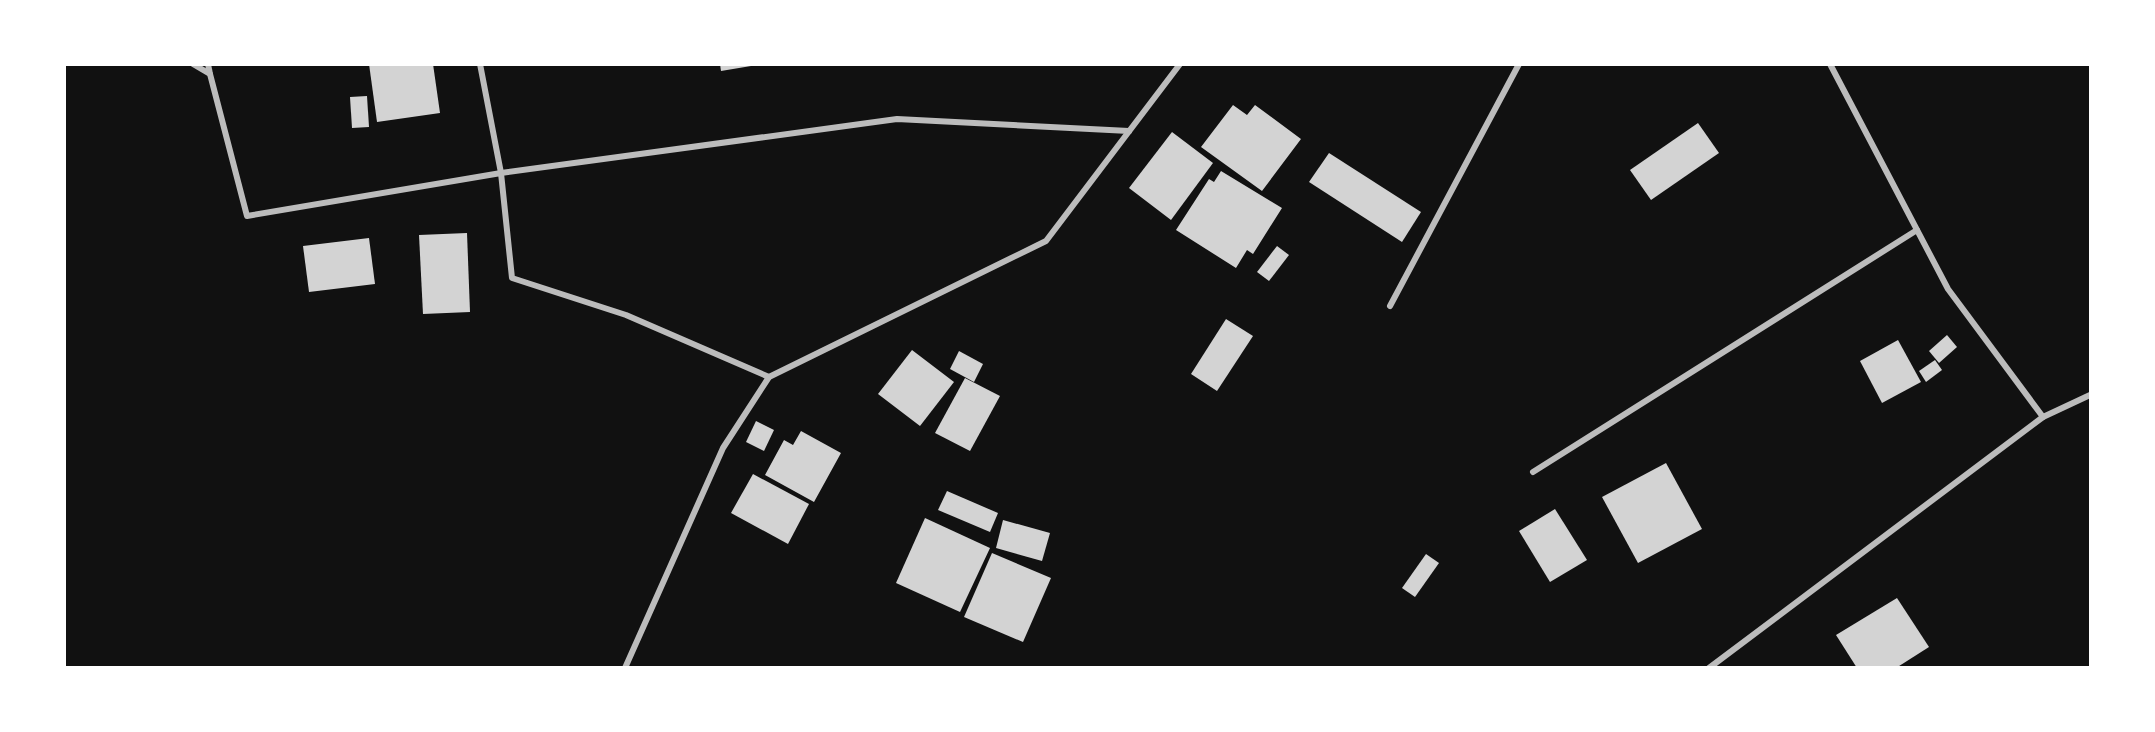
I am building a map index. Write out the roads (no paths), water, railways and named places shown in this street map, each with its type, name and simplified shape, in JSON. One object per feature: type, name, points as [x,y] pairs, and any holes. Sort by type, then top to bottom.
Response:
[{"type":"street","points":[[193,64],[210,74]]},
{"type":"street","points":[[208,64],[247,216],[501,174],[897,120],[1128,131]]},
{"type":"street","points":[[480,64],[501,174],[512,278],[626,315],[769,377]]},
{"type":"street","points":[[625,668],[723,448],[769,377],[1046,241],[1180,64]]},
{"type":"street","points":[[1390,306],[1519,64]]},
{"type":"street","points":[[1830,64],[1948,290],[2043,417]]},
{"type":"street","points":[[1533,472],[1917,230]]},
{"type":"street","points":[[1709,668],[2043,417],[2091,395]]}]
